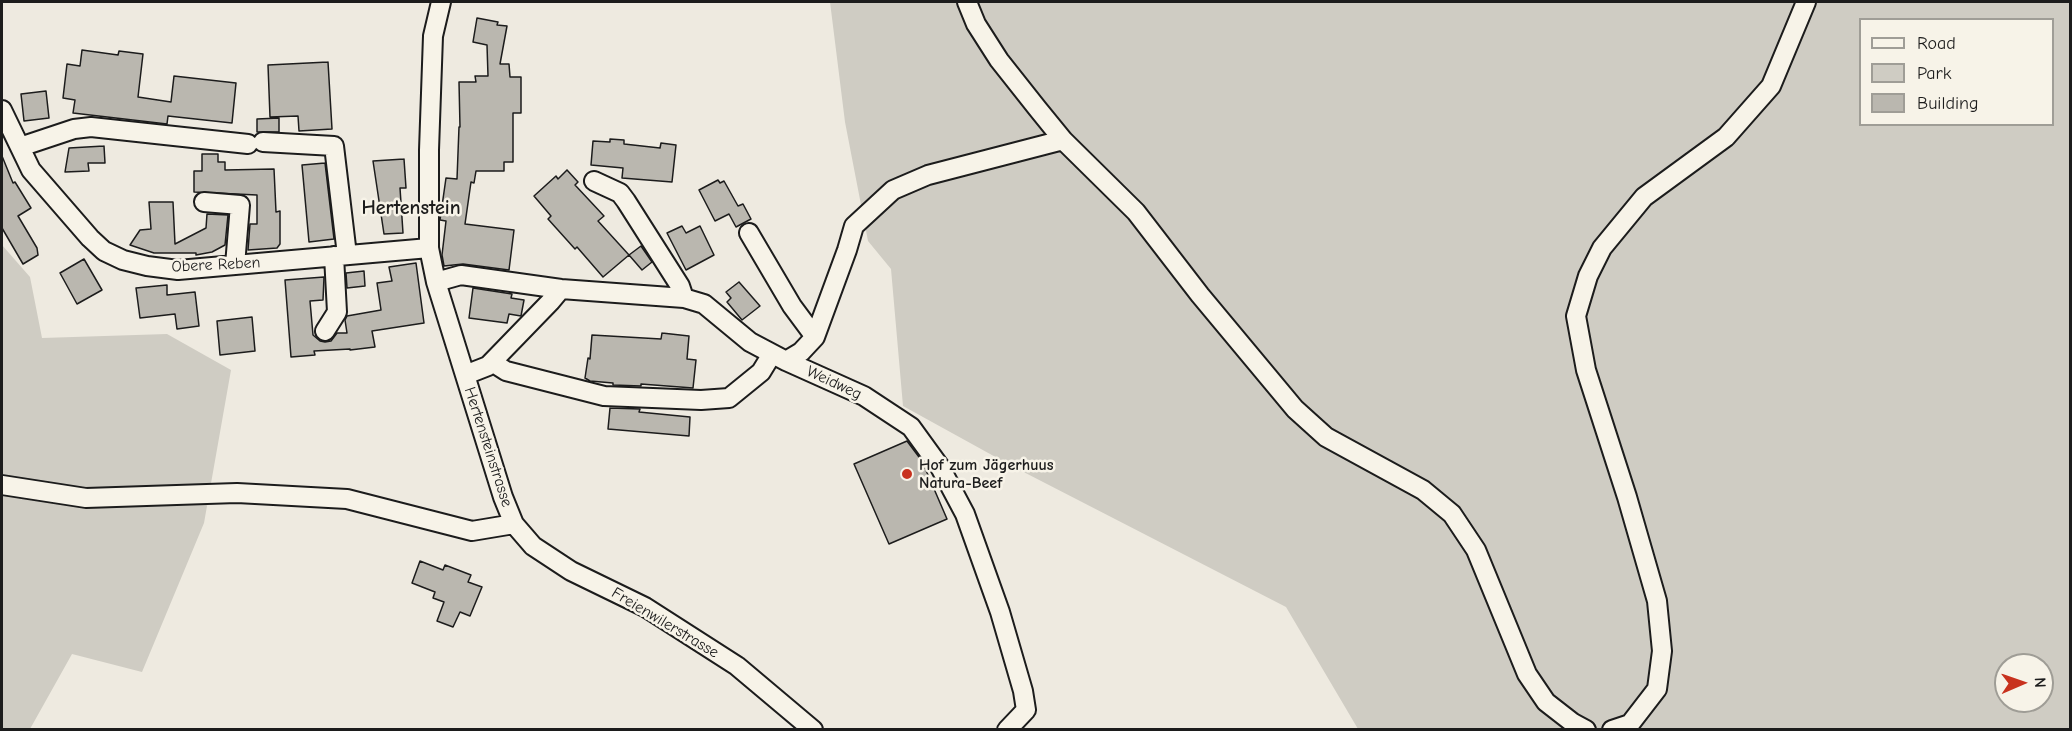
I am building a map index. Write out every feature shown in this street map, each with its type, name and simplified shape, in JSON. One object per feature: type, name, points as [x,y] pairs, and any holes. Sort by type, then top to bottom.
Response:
[{"type":"street","name":"Hertensteinstrasse","points":[[2,484],[86,498],[237,493],[348,499],[472,531],[514,524],[503,496],[436,282],[429,248],[429,150],[433,36],[441,2]]},
{"type":"street","points":[[967,2],[976,24],[999,60],[1064,140],[1136,212],[1200,295],[1295,409],[1326,437],[1423,490],[1452,514],[1476,550],[1527,674],[1546,702],[1573,723],[1586,729]]},
{"type":"street","points":[[1612,729],[1630,724],[1657,689],[1662,651],[1657,601],[1627,497],[1586,370],[1576,316],[1588,276],[1602,248],[1644,197],[1726,138],[1771,86],[1806,2]]},
{"type":"street","name":"Obere Reben","points":[[2,111],[31,170],[104,251],[131,262],[178,270],[429,248]]},
{"type":"street","points":[[20,147],[74,129],[91,127],[256,143],[334,146],[340,256],[337,312],[325,331]]},
{"type":"street","points":[[492,362],[506,370],[604,396],[701,400],[729,398],[779,358],[801,352],[815,337],[854,226],[893,190],[928,175],[1064,140]]},
{"type":"street","points":[[594,181],[620,193],[680,286],[684,298]]},
{"type":"street","points":[[204,202],[240,206],[235,265]]},
{"type":"street","points":[[749,233],[792,306],[815,337]]},
{"type":"street","name":"Weidweg","points":[[436,282],[461,275],[561,289],[684,298],[704,304],[750,342],[779,358],[864,396],[911,427],[940,466],[965,514],[1000,612],[1023,691],[1026,710],[1007,729]]},
{"type":"street","points":[[465,375],[488,366],[561,289]]},
{"type":"street","name":"Freienwilerstrasse","points":[[514,524],[533,546],[571,571],[645,607],[737,666],[813,729]]},
{"type":"green space","points":[[830,2],[2070,2],[2070,729],[1358,729],[1286,607],[1010,465],[903,406],[891,269],[868,241],[845,122]]},
{"type":"green space","points":[[2,245],[30,277],[42,338],[167,334],[231,370],[204,523],[142,672],[72,654],[30,729],[2,729]]},
{"type":"building","points":[[477,18],[507,26],[500,64],[509,64],[510,77],[521,77],[521,113],[513,113],[513,162],[504,162],[504,171],[476,171],[474,183],[471,182],[465,224],[514,230],[509,270],[463,264],[444,266],[442,255],[446,221],[440,220],[446,178],[457,179],[460,127],[459,82],[476,82],[475,76],[488,76],[487,45],[473,42]]},
{"type":"building","points":[[82,50],[118,55],[119,51],[143,54],[138,97],[171,102],[174,76],[236,83],[232,123],[168,116],[167,124],[73,113],[75,100],[63,98],[67,64],[80,66]]},
{"type":"building","points":[[328,62],[332,129],[299,131],[298,116],[270,117],[268,65]]},
{"type":"building","points":[[46,91],[49,118],[24,121],[21,94]]},
{"type":"building","points":[[279,118],[279,132],[257,132],[257,119]]},
{"type":"building","points":[[610,139],[624,140],[624,144],[660,148],[661,143],[676,145],[672,182],[622,178],[623,168],[591,165],[593,141],[610,142]]},
{"type":"building","points":[[104,146],[105,163],[88,163],[89,171],[65,172],[69,148]]},
{"type":"building","points":[[202,154],[218,154],[218,162],[225,162],[225,170],[274,169],[276,212],[280,211],[280,244],[277,248],[248,250],[250,224],[257,224],[257,195],[194,192],[194,171],[202,171]]},
{"type":"building","points":[[2,156],[13,183],[15,182],[31,208],[18,216],[37,248],[38,255],[23,264],[2,228]]},
{"type":"building","points":[[404,159],[406,188],[400,188],[403,233],[384,234],[373,161]]},
{"type":"building","points":[[325,163],[334,239],[309,242],[302,165]]},
{"type":"building","points":[[567,170],[578,182],[575,185],[604,216],[598,221],[629,255],[603,277],[548,219],[551,216],[534,196],[556,176],[558,179]]},
{"type":"building","points":[[718,180],[720,183],[724,181],[738,206],[743,204],[751,219],[736,227],[729,214],[715,221],[699,190]]},
{"type":"building","points":[[149,202],[173,202],[175,244],[206,228],[207,214],[228,215],[225,245],[212,252],[196,255],[196,253],[154,253],[130,245],[140,230],[151,229]]},
{"type":"building","points":[[682,226],[686,233],[700,226],[714,255],[686,270],[667,233]]},
{"type":"building","points":[[641,246],[652,262],[642,270],[629,255]]},
{"type":"building","points":[[84,259],[102,290],[77,304],[60,273]]},
{"type":"building","points":[[416,263],[424,323],[372,331],[375,347],[314,351],[315,355],[291,357],[285,280],[324,277],[323,300],[310,301],[313,335],[325,342],[331,341],[337,333],[347,333],[345,320],[347,316],[381,310],[377,283],[392,281],[389,267]]},
{"type":"building","points":[[364,271],[365,286],[347,288],[346,273]]},
{"type":"building","points":[[739,282],[760,306],[742,320],[727,302],[731,298],[726,292]]},
{"type":"building","points":[[167,285],[167,295],[195,292],[199,326],[177,329],[175,314],[140,318],[136,288]]},
{"type":"building","points":[[473,288],[512,294],[511,298],[524,300],[521,316],[509,314],[507,323],[469,318]]},
{"type":"building","points":[[252,317],[255,351],[220,355],[217,321]]},
{"type":"building","points":[[662,333],[689,336],[687,359],[696,360],[693,388],[641,384],[641,386],[613,385],[613,383],[590,381],[585,378],[588,358],[590,359],[592,335],[661,339]]},
{"type":"building","points":[[610,408],[640,409],[639,412],[690,417],[689,436],[608,429]]},
{"type":"building","points":[[907,441],[922,461],[947,519],[889,544],[854,464]]},
{"type":"building","points":[[420,561],[443,570],[445,565],[471,575],[468,582],[482,587],[470,616],[460,612],[453,627],[437,621],[444,602],[433,598],[435,592],[412,583]]},
{"type":"place","name":"Hof zum Jägerhuus Natura-Beef","points":[[907,474]]},
{"type":"district","name":"Hertenstein","points":[[411,208]]}]
